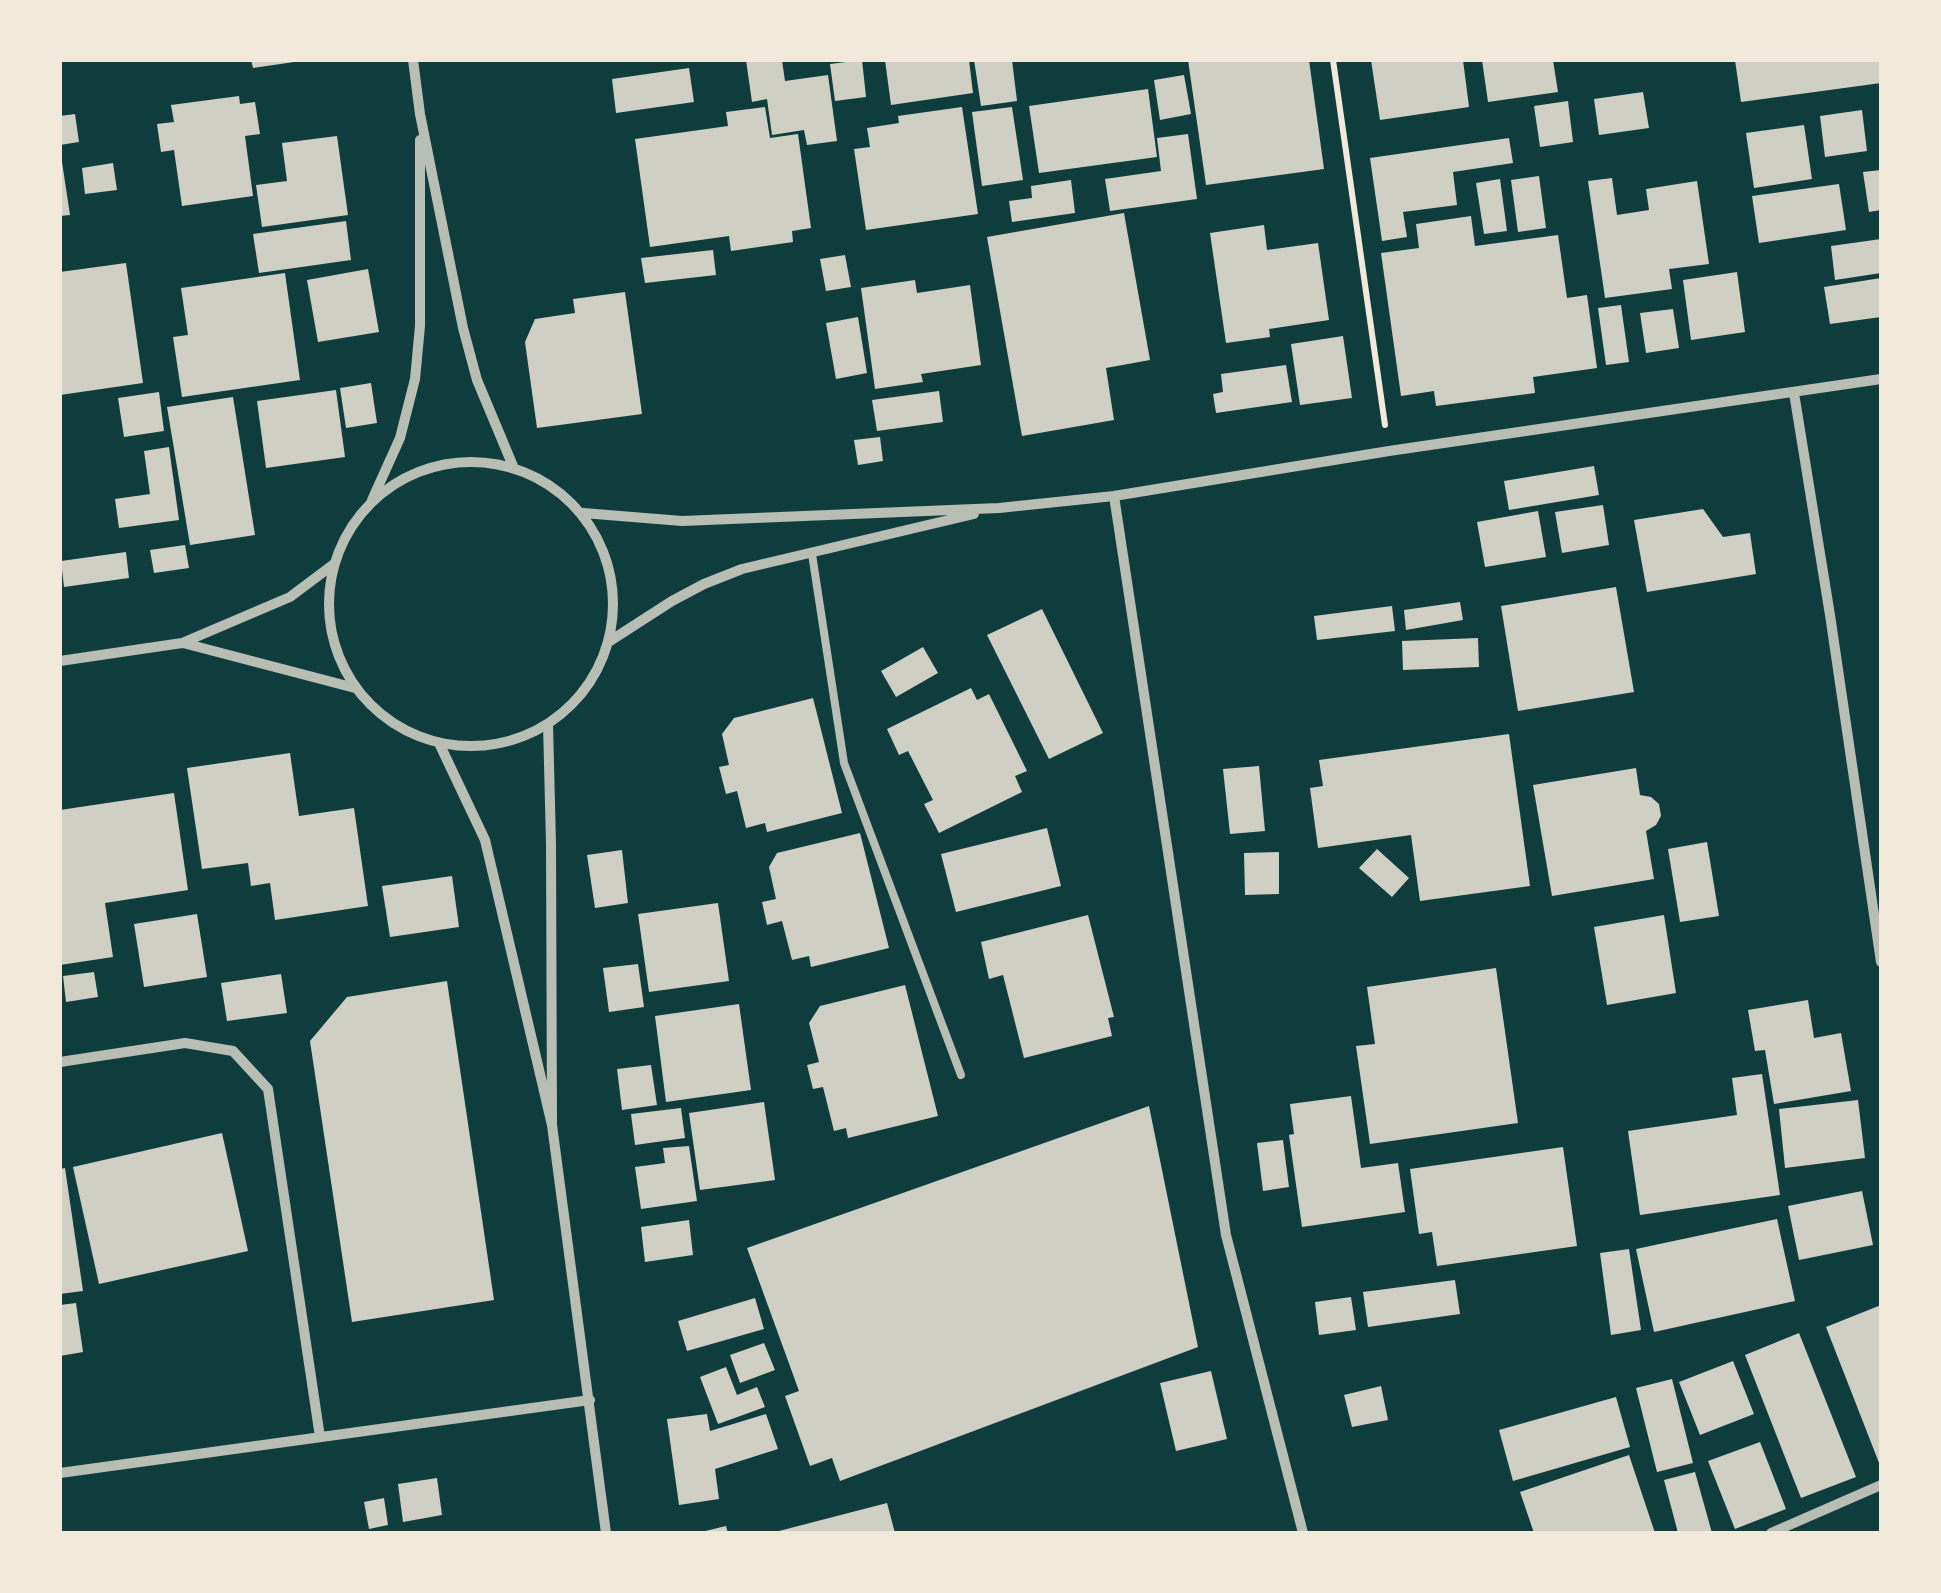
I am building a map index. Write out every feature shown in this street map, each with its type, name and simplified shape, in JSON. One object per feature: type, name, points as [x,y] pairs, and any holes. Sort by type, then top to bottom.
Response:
[{"type":"street","points":[[413,60],[462,328],[477,380],[513,466]]},
{"type":"street","points":[[371,502],[401,480],[437,465],[475,461],[513,466],[551,484],[583,513],[606,552],[615,596],[610,641],[597,674],[576,702],[548,724],[514,740],[476,747],[439,743],[407,732],[379,714],[356,688],[336,650],[328,607],[334,564],[348,531],[371,502],[400,438],[415,379],[420,114]]},
{"type":"street","points":[[583,513],[682,521],[999,508],[1114,496],[1389,451],[1881,379]]},
{"type":"street","points":[[1794,393],[1881,962]]},
{"type":"street","points":[[1114,496],[1226,1235],[1303,1533]]},
{"type":"street","points":[[610,641],[672,601],[742,569],[999,508]]},
{"type":"street","points":[[60,661],[182,643],[290,596],[334,564]]},
{"type":"street","points":[[182,643],[356,688]]},
{"type":"street","points":[[548,724],[552,1125]]},
{"type":"street","points":[[439,743],[484,840],[552,1125],[606,1533]]},
{"type":"street","points":[[60,1062],[186,1043],[233,1051],[268,1089],[320,1437]]},
{"type":"street","points":[[60,1472],[590,1400]]},
{"type":"street","points":[[1772,1533],[1881,1485]]},
{"type":"lane","points":[[812,554],[844,764],[961,1075]]},
{"type":"path","points":[[1333,60],[1389,451]]},
{"type":"building","points":[[251,60],[294,60],[294,62],[253,68]]},
{"type":"building","points":[[746,60],[782,60],[785,81],[828,75],[837,141],[807,145],[804,130],[772,135],[767,99],[752,102]]},
{"type":"building","points":[[862,60],[866,97],[835,101],[830,64]]},
{"type":"building","points":[[885,60],[969,60],[973,93],[891,105]]},
{"type":"building","points":[[974,60],[1012,60],[1017,101],[981,106]]},
{"type":"building","points":[[1188,60],[1309,60],[1324,169],[1206,185]]},
{"type":"building","points":[[1371,60],[1463,60],[1469,107],[1380,120]]},
{"type":"building","points":[[1482,60],[1553,60],[1558,92],[1488,102]]},
{"type":"building","points":[[1735,60],[1881,60],[1881,83],[1741,102]]},
{"type":"building","points":[[689,68],[694,102],[616,113],[612,79]]},
{"type":"building","points":[[1184,75],[1191,114],[1160,120],[1154,80]]},
{"type":"building","points":[[1148,89],[1157,157],[1039,173],[1029,106]]},
{"type":"building","points":[[1643,92],[1649,128],[1599,135],[1594,99]]},
{"type":"building","points":[[239,96],[240,104],[255,102],[260,134],[245,136],[253,196],[182,206],[174,150],[161,152],[157,124],[174,122],[171,105]]},
{"type":"building","points":[[1568,101],[1573,142],[1540,147],[1534,106]]},
{"type":"building","points":[[765,107],[770,138],[798,134],[811,228],[792,231],[793,242],[731,251],[729,236],[650,247],[635,139],[728,126],[726,112]]},
{"type":"building","points":[[962,107],[978,214],[866,230],[854,149],[870,147],[867,128],[899,123],[898,116]]},
{"type":"building","points":[[1012,107],[1023,180],[982,186],[972,112]]},
{"type":"building","points":[[1862,110],[1867,151],[1825,157],[1820,116]]},
{"type":"building","points":[[75,114],[79,142],[60,145],[60,116]]},
{"type":"building","points":[[1804,125],[1812,179],[1754,188],[1746,133]]},
{"type":"building","points":[[1188,134],[1197,199],[1110,211],[1105,179],[1161,171],[1157,138]]},
{"type":"building","points":[[337,136],[348,215],[262,227],[256,185],[287,181],[282,143]]},
{"type":"building","points":[[1509,138],[1513,163],[1453,172],[1457,205],[1403,212],[1407,237],[1382,241],[1370,158]]},
{"type":"building","points":[[60,162],[70,215],[60,216]]},
{"type":"building","points":[[113,163],[117,190],[85,194],[82,168]]},
{"type":"building","points":[[1881,170],[1881,210],[1869,212],[1863,172]]},
{"type":"building","points":[[1539,176],[1546,228],[1518,232],[1511,180]]},
{"type":"building","points":[[1612,178],[1617,215],[1649,210],[1646,189],[1697,181],[1709,264],[1669,269],[1672,289],[1605,298],[1588,181]]},
{"type":"building","points":[[1500,179],[1507,231],[1484,234],[1476,183]]},
{"type":"building","points":[[1071,180],[1075,213],[1012,222],[1009,201],[1032,198],[1031,186]]},
{"type":"building","points":[[1839,184],[1846,230],[1759,243],[1752,196]]},
{"type":"building","points":[[1124,213],[1150,360],[1106,368],[1114,420],[1022,436],[987,237]]},
{"type":"building","points":[[1471,216],[1475,246],[1558,235],[1567,298],[1587,295],[1597,368],[1533,377],[1535,393],[1436,406],[1434,391],[1401,396],[1381,253],[1419,248],[1416,224]]},
{"type":"building","points":[[346,221],[351,260],[259,273],[253,234]]},
{"type":"building","points":[[1264,225],[1267,250],[1318,243],[1329,320],[1269,329],[1270,337],[1226,343],[1210,233]]},
{"type":"building","points":[[1881,239],[1881,273],[1835,280],[1831,246]]},
{"type":"building","points":[[713,250],[716,275],[645,283],[641,258]]},
{"type":"building","points":[[845,255],[851,287],[826,291],[820,259]]},
{"type":"building","points":[[126,263],[143,383],[60,395],[60,272]]},
{"type":"building","points":[[368,269],[379,332],[318,342],[307,280]]},
{"type":"building","points":[[1737,272],[1745,332],[1691,340],[1683,280]]},
{"type":"building","points":[[285,273],[300,380],[182,397],[173,337],[188,335],[181,288]]},
{"type":"building","points":[[1881,278],[1881,317],[1830,324],[1824,287]]},
{"type":"building","points":[[915,280],[917,293],[970,285],[981,365],[921,374],[923,382],[875,389],[861,288]]},
{"type":"building","points":[[625,292],[642,414],[537,428],[525,342],[535,319],[575,313],[573,299]]},
{"type":"building","points":[[1621,305],[1629,362],[1606,365],[1598,308]]},
{"type":"building","points":[[1673,309],[1679,348],[1646,353],[1640,313]]},
{"type":"building","points":[[858,317],[867,373],[836,379],[826,323]]},
{"type":"building","points":[[1343,336],[1352,398],[1300,405],[1291,344]]},
{"type":"building","points":[[1286,365],[1292,402],[1216,413],[1213,394],[1223,392],[1221,374]]},
{"type":"building","points":[[371,383],[377,423],[346,428],[340,388]]},
{"type":"building","points":[[336,390],[345,457],[266,468],[257,401]]},
{"type":"building","points":[[939,391],[943,422],[877,431],[872,400]]},
{"type":"building","points":[[159,392],[164,431],[124,437],[118,398]]},
{"type":"building","points":[[233,397],[255,535],[190,545],[167,407]]},
{"type":"building","points":[[880,437],[883,461],[858,465],[854,440]]},
{"type":"building","points":[[169,447],[179,520],[119,528],[115,499],[150,494],[144,451]]},
{"type":"building","points":[[1594,466],[1599,495],[1509,510],[1504,481]]},
{"type":"building","points":[[1603,505],[1609,545],[1562,553],[1555,512]]},
{"type":"building","points":[[1703,509],[1723,537],[1750,533],[1756,574],[1647,592],[1634,520]]},
{"type":"building","points":[[1538,511],[1546,557],[1485,567],[1477,522]]},
{"type":"building","points":[[185,545],[189,568],[154,573],[150,550]]},
{"type":"building","points":[[126,552],[129,578],[64,587],[61,561]]},
{"type":"building","points":[[1616,587],[1634,692],[1518,711],[1501,606]]},
{"type":"building","points":[[1460,602],[1463,620],[1406,630],[1404,610]]},
{"type":"building","points":[[1392,606],[1395,631],[1317,640],[1314,616]]},
{"type":"building","points":[[1042,609],[1103,733],[1049,759],[987,635]]},
{"type":"building","points":[[1478,638],[1479,667],[1403,670],[1402,641]]},
{"type":"building","points":[[923,647],[938,673],[896,697],[881,671]]},
{"type":"building","points":[[971,688],[977,700],[989,694],[1027,771],[1015,776],[1022,792],[939,833],[924,804],[933,800],[908,751],[899,755],[887,729]]},
{"type":"building","points":[[813,698],[842,813],[767,832],[765,823],[746,828],[737,791],[726,794],[719,767],[729,765],[722,734],[734,718]]},
{"type":"building","points":[[1509,734],[1530,886],[1420,901],[1411,835],[1318,848],[1310,788],[1323,786],[1319,760]]},
{"type":"building","points":[[290,753],[299,816],[354,808],[368,906],[275,920],[270,883],[251,886],[248,863],[202,869],[187,768]]},
{"type":"building","points":[[1259,766],[1265,831],[1230,834],[1223,769]]},
{"type":"building","points":[[1636,768],[1640,795],[1659,804],[1661,816],[1646,831],[1654,879],[1552,896],[1533,785]]},
{"type":"building","points":[[174,793],[188,890],[105,903],[113,957],[60,965],[60,810]]},
{"type":"building","points":[[1047,828],[1061,886],[956,912],[941,854]]},
{"type":"building","points":[[860,833],[889,948],[811,967],[809,956],[792,960],[782,921],[767,925],[762,902],[776,899],[769,867],[777,853]]},
{"type":"building","points":[[1707,842],[1719,916],[1680,922],[1668,849]]},
{"type":"building","points":[[1377,849],[1409,878],[1392,897],[1359,868]]},
{"type":"building","points":[[622,850],[628,903],[595,908],[587,855]]},
{"type":"building","points":[[1279,852],[1279,894],[1245,895],[1244,853]]},
{"type":"building","points":[[452,876],[459,927],[390,937],[382,886]]},
{"type":"building","points":[[718,903],[729,981],[649,992],[638,914]]},
{"type":"building","points":[[197,914],[207,977],[144,987],[134,924]]},
{"type":"building","points":[[1088,915],[1114,1017],[1108,1018],[1112,1036],[1024,1058],[1003,975],[989,979],[981,942]]},
{"type":"building","points":[[1664,915],[1676,993],[1607,1005],[1594,927]]},
{"type":"building","points":[[638,964],[644,1007],[609,1012],[603,968]]},
{"type":"building","points":[[1496,968],[1518,1123],[1370,1144],[1356,1046],[1375,1044],[1367,987]]},
{"type":"building","points":[[94,972],[98,997],[66,1002],[63,976]]},
{"type":"building","points":[[281,974],[287,1013],[227,1021],[221,983]]},
{"type":"building","points":[[447,981],[494,1300],[352,1322],[310,1041],[347,997]]},
{"type":"building","points":[[905,985],[938,1116],[848,1138],[846,1128],[834,1131],[823,1087],[813,1089],[807,1065],[819,1062],[809,1023],[820,1006]]},
{"type":"building","points":[[1808,1000],[1814,1038],[1841,1033],[1851,1091],[1774,1104],[1765,1050],[1755,1051],[1748,1010]]},
{"type":"building","points":[[739,1004],[751,1090],[666,1102],[655,1016]]},
{"type":"building","points":[[651,1065],[657,1105],[622,1110],[617,1069]]},
{"type":"building","points":[[1762,1074],[1780,1195],[1640,1215],[1628,1131],[1737,1115],[1732,1078]]},
{"type":"building","points":[[1351,1096],[1361,1168],[1398,1163],[1405,1212],[1302,1227],[1289,1135],[1294,1134],[1290,1104]]},
{"type":"building","points":[[1858,1100],[1865,1158],[1785,1168],[1779,1109]]},
{"type":"building","points":[[764,1102],[775,1180],[700,1190],[689,1113]]},
{"type":"building","points":[[1149,1106],[1198,1347],[840,1481],[832,1458],[810,1466],[785,1396],[799,1391],[747,1248]]},
{"type":"building","points":[[681,1108],[685,1138],[635,1145],[631,1114]]},
{"type":"building","points":[[222,1133],[248,1251],[99,1284],[73,1167]]},
{"type":"building","points":[[1283,1140],[1289,1187],[1263,1191],[1257,1143]]},
{"type":"building","points":[[689,1146],[697,1201],[641,1209],[635,1167],[665,1163],[663,1148]]},
{"type":"building","points":[[1563,1147],[1577,1246],[1437,1266],[1432,1232],[1419,1234],[1410,1169]]},
{"type":"building","points":[[65,1168],[83,1291],[60,1294],[60,1169]]},
{"type":"building","points":[[1862,1191],[1873,1245],[1799,1260],[1788,1206]]},
{"type":"building","points":[[1777,1219],[1795,1301],[1654,1332],[1636,1249]]},
{"type":"building","points":[[689,1220],[693,1255],[645,1262],[641,1227]]},
{"type":"building","points":[[1629,1249],[1641,1330],[1611,1335],[1600,1253]]},
{"type":"building","points":[[1455,1280],[1460,1314],[1368,1327],[1363,1292]]},
{"type":"building","points":[[1351,1297],[1356,1330],[1319,1335],[1315,1302]]},
{"type":"building","points":[[755,1298],[764,1329],[687,1351],[678,1321]]},
{"type":"building","points":[[76,1303],[83,1352],[60,1356],[60,1305]]},
{"type":"building","points":[[1881,1305],[1881,1468],[1826,1327]]},
{"type":"building","points":[[1799,1333],[1856,1477],[1801,1498],[1745,1355]]},
{"type":"building","points":[[764,1343],[775,1370],[740,1383],[730,1355]]},
{"type":"building","points":[[1733,1361],[1754,1414],[1700,1435],[1679,1382]]},
{"type":"building","points":[[726,1367],[737,1395],[757,1387],[765,1407],[718,1424],[700,1377]]},
{"type":"building","points":[[1211,1371],[1227,1439],[1176,1451],[1160,1383]]},
{"type":"building","points":[[1672,1379],[1693,1463],[1657,1472],[1636,1388]]},
{"type":"building","points":[[1381,1386],[1388,1420],[1352,1427],[1344,1395]]},
{"type":"building","points":[[1616,1397],[1630,1447],[1513,1481],[1499,1430]]},
{"type":"building","points":[[707,1414],[710,1431],[766,1414],[778,1449],[715,1469],[719,1499],[679,1505],[667,1419]]},
{"type":"building","points":[[1760,1442],[1786,1509],[1735,1529],[1708,1461]]},
{"type":"building","points":[[1629,1455],[1655,1533],[1534,1533],[1520,1492]]},
{"type":"building","points":[[1695,1472],[1712,1533],[1678,1533],[1664,1480]]},
{"type":"building","points":[[437,1478],[442,1515],[403,1522],[398,1484]]},
{"type":"building","points":[[384,1498],[388,1525],[369,1529],[364,1502]]},
{"type":"building","points":[[887,1503],[895,1533],[775,1533],[775,1532]]},
{"type":"building","points":[[726,1526],[728,1533],[701,1533],[701,1532]]}]
